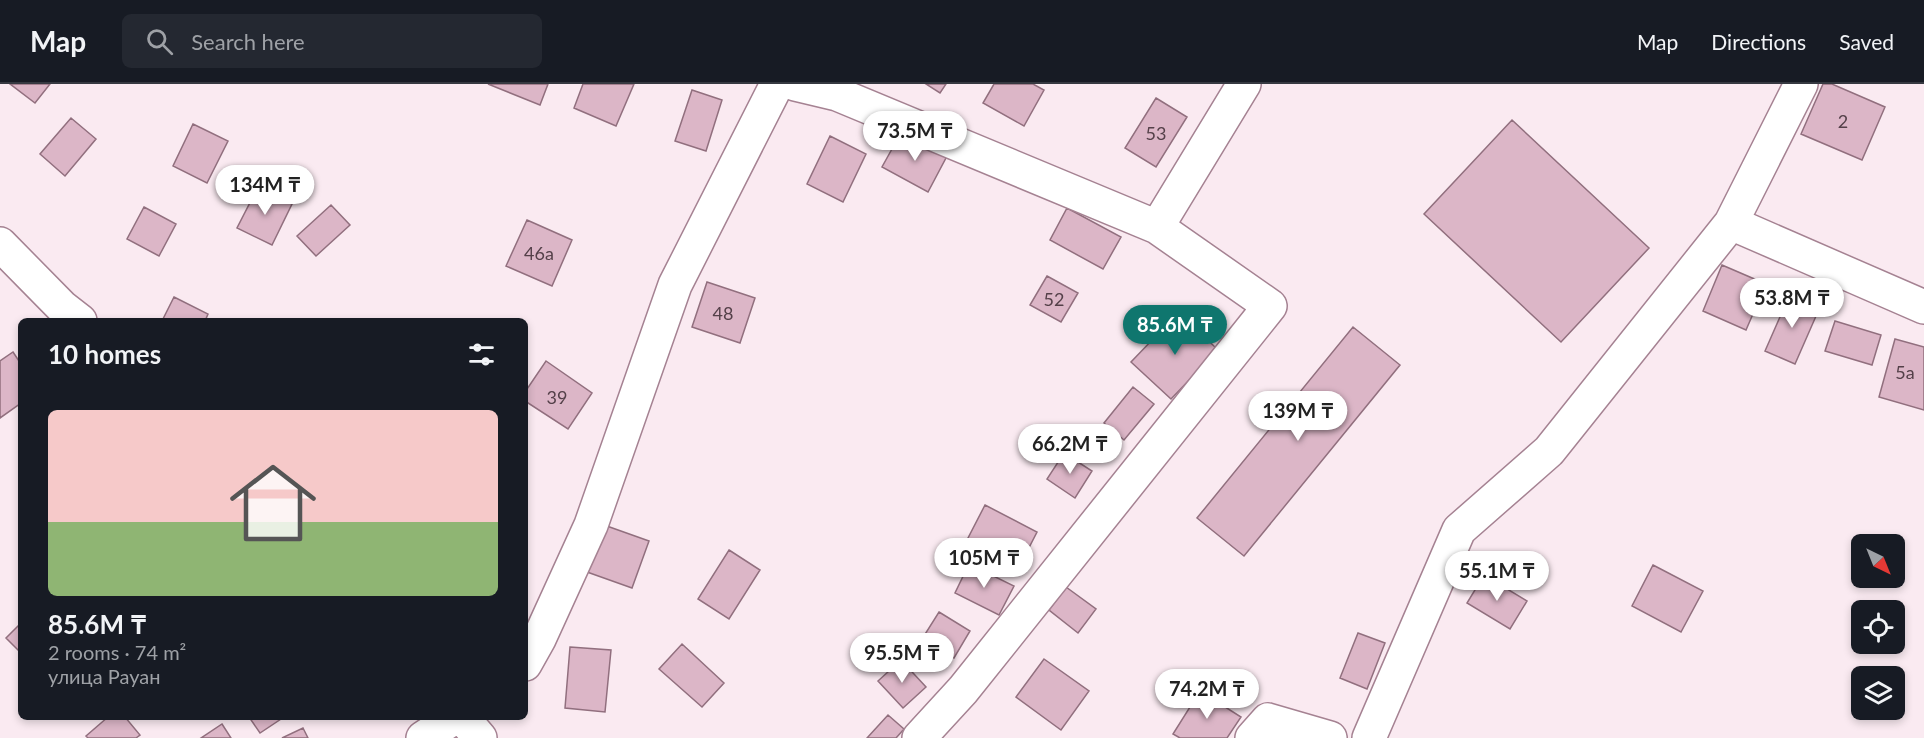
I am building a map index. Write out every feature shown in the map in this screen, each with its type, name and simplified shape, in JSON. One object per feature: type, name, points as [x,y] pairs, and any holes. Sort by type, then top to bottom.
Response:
[{"type":"street","points":[[528,659],[591,525],[675,285],[777,84]]},
{"type":"street","points":[[795,84],[837,94],[1156,227],[1270,306],[963,690],[919,738]]},
{"type":"street","points":[[1156,227],[1244,84]]},
{"type":"street","points":[[1369,738],[1459,530],[1549,451],[1731,223],[1800,84]]},
{"type":"street","points":[[1731,223],[1924,307]]},
{"type":"street","points":[[0,244],[62,307],[76,318]]},
{"type":"street","points":[[1252,738],[1268,720],[1330,738]]},
{"type":"street","points":[[423,738],[472,724]]},
{"type":"building","points":[[10,84],[50,84],[35,103]]},
{"type":"building","points":[[488,84],[548,84],[540,105]]},
{"type":"building","points":[[583,84],[634,84],[616,126],[574,108]]},
{"type":"building","points":[[926,84],[946,84],[940,93]]},
{"type":"building","points":[[994,84],[1033,84],[1044,90],[1024,126],[983,103]]},
{"type":"building","points":[[1823,84],[1832,84],[1885,107],[1862,160],[1801,134]]},
{"type":"building","points":[[692,90],[722,100],[706,151],[675,141]]},
{"type":"building","points":[[1156,98],[1187,117],[1156,167],[1125,148]]},
{"type":"building","points":[[71,118],[96,139],[65,176],[40,154]]},
{"type":"building","points":[[1512,120],[1649,248],[1561,342],[1424,214]]},
{"type":"building","points":[[193,124],[228,141],[207,183],[173,166]]},
{"type":"building","points":[[902,131],[947,156],[928,192],[882,167]]},
{"type":"building","points":[[830,136],[866,154],[843,202],[807,184]]},
{"type":"building","points":[[258,187],[292,204],[272,245],[237,228]]},
{"type":"building","points":[[331,205],[350,225],[316,256],[297,236]]},
{"type":"building","points":[[144,207],[176,224],[159,256],[127,239]]},
{"type":"building","points":[[1067,208],[1121,237],[1103,269],[1050,240]]},
{"type":"building","points":[[527,220],[572,240],[552,286],[506,266]]},
{"type":"building","points":[[1722,265],[1766,284],[1746,330],[1703,311]]},
{"type":"building","points":[[1047,276],[1078,293],[1061,322],[1030,305]]},
{"type":"building","points":[[707,282],[755,298],[740,343],[692,327]]},
{"type":"building","points":[[1790,294],[1820,307],[1795,364],[1765,351]]},
{"type":"building","points":[[174,297],[208,314],[206,318],[164,318]]},
{"type":"building","points":[[1179,312],[1218,350],[1171,399],[1131,362]]},
{"type":"building","points":[[1835,321],[1881,335],[1872,365],[1825,351]]},
{"type":"building","points":[[1353,327],[1400,365],[1244,556],[1197,518]]},
{"type":"building","points":[[1895,339],[1924,347],[1924,410],[1879,397]]},
{"type":"building","points":[[13,352],[18,360],[18,405],[0,418],[0,361]]},
{"type":"building","points":[[546,361],[592,393],[568,429],[528,403],[528,388]]},
{"type":"building","points":[[1133,387],[1154,404],[1124,440],[1104,423]]},
{"type":"building","points":[[1064,453],[1092,471],[1075,498],[1047,479]]},
{"type":"building","points":[[985,505],[1037,532],[1019,567],[967,540]]},
{"type":"building","points":[[604,525],[649,541],[632,588],[587,572]]},
{"type":"building","points":[[729,550],[760,570],[729,619],[698,599]]},
{"type":"building","points":[[969,564],[1014,586],[999,615],[955,593]]},
{"type":"building","points":[[1653,565],[1703,591],[1681,632],[1632,606]]},
{"type":"building","points":[[1484,575],[1527,601],[1510,629],[1467,603]]},
{"type":"building","points":[[1066,587],[1096,609],[1078,633],[1049,610]]},
{"type":"building","points":[[939,612],[970,631],[954,658],[922,639]]},
{"type":"building","points":[[18,626],[18,650],[6,638]]},
{"type":"building","points":[[1358,633],[1385,643],[1367,689],[1340,678]]},
{"type":"building","points":[[682,644],[724,683],[702,707],[659,669]]},
{"type":"building","points":[[570,647],[611,650],[605,712],[565,708]]},
{"type":"building","points":[[1044,659],[1089,691],[1061,730],[1016,697]]},
{"type":"building","points":[[901,660],[926,687],[903,708],[878,681]]},
{"type":"building","points":[[1200,691],[1241,717],[1227,738],[1180,738],[1173,734]]},
{"type":"building","points":[[888,715],[904,729],[896,738],[867,738]]},
{"type":"building","points":[[105,720],[128,720],[140,735],[136,738],[88,738],[86,736]]},
{"type":"building","points":[[251,720],[280,720],[260,733]]},
{"type":"building","points":[[222,724],[231,738],[201,738]]},
{"type":"building","points":[[303,728],[308,738],[282,738]]}]
